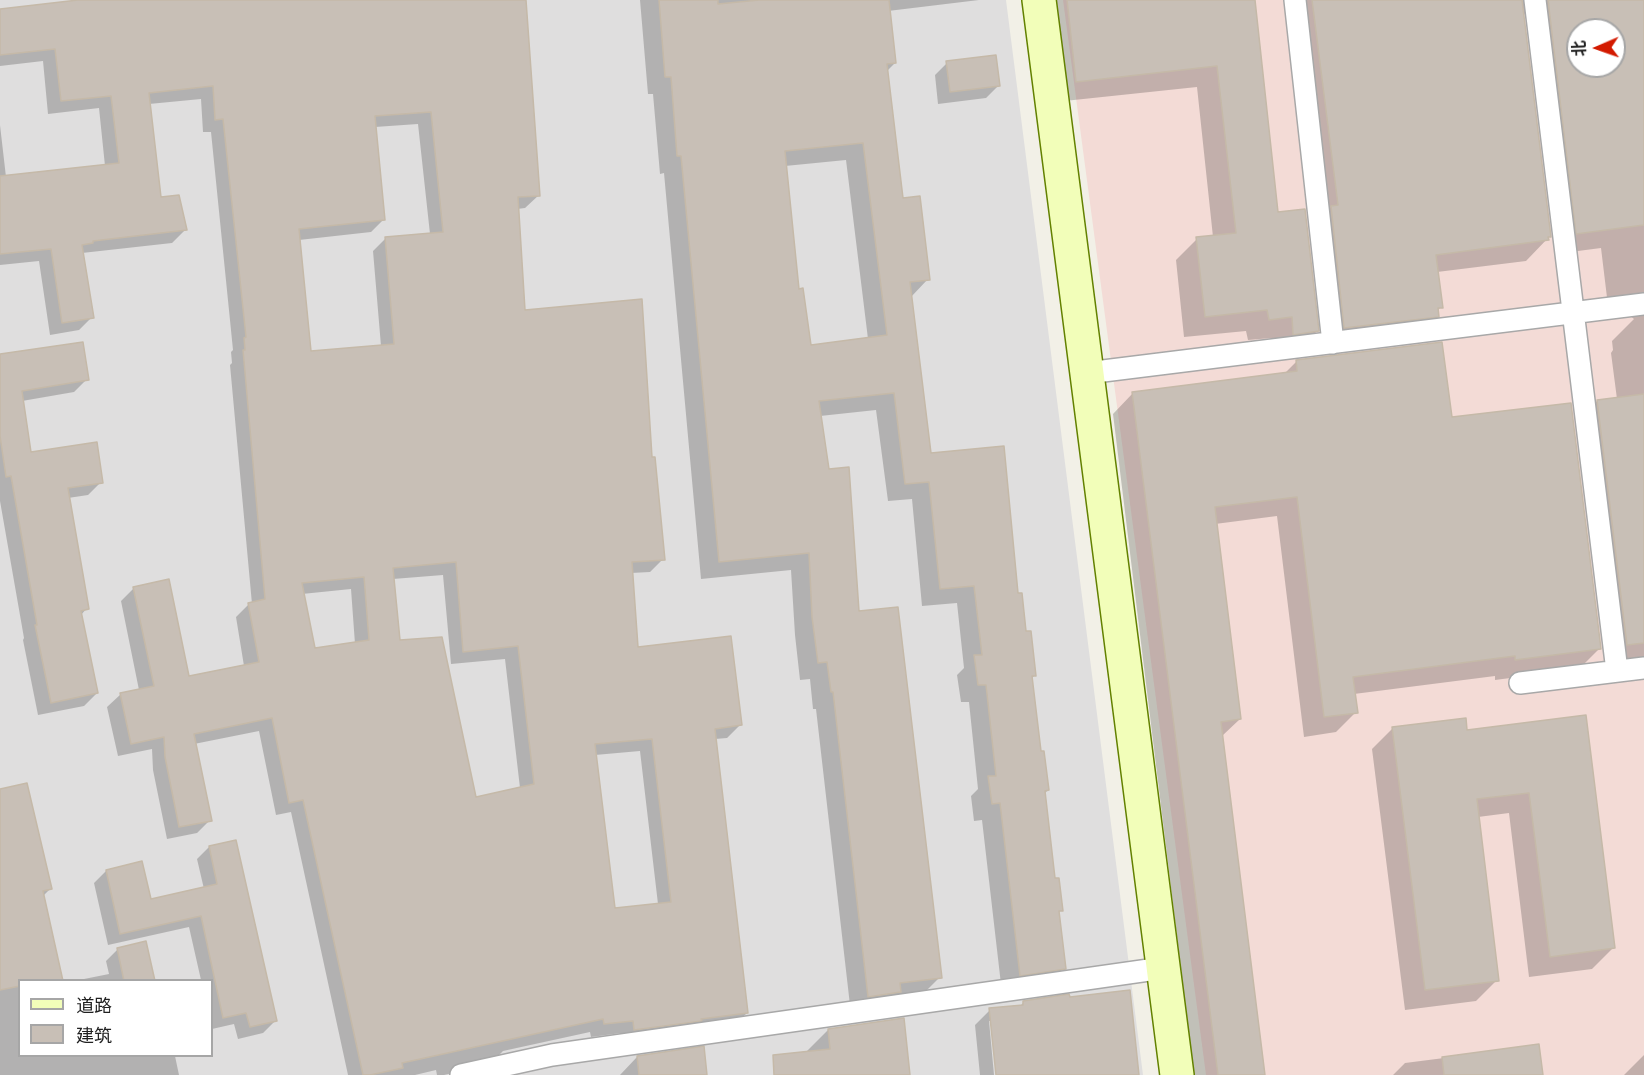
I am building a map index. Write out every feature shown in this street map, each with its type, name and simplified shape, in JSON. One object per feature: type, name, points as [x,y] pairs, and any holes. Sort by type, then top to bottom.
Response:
[{"type":"street","points":[[1039,0],[1177,1075]]},
{"type":"lane","points":[[1294,0],[1334,342]]},
{"type":"lane","points":[[1535,0],[1617,671]]},
{"type":"lane","points":[[1087,373],[1644,304]]},
{"type":"lane","points":[[1520,683],[1644,668]]},
{"type":"lane","points":[[461,1075],[552,1055],[1163,968]]},
{"type":"shaded area","points":[[0,0],[1006,0],[1143,1075],[0,1075]]},
{"type":"shaded area","points":[[1063,0],[1644,0],[1644,1075],[1206,1075]]},
{"type":"building","points":[[78,0],[526,0],[540,196],[518,197],[525,310],[642,299],[652,457],[655,457],[665,560],[632,562],[638,647],[731,636],[742,725],[715,729],[748,1013],[634,1030],[633,1021],[604,1024],[603,1019],[402,1063],[403,1068],[363,1075],[303,800],[289,803],[272,718],[194,734],[212,821],[179,827],[165,757],[164,737],[131,744],[120,693],[154,686],[133,587],[169,579],[189,676],[259,662],[248,603],[265,599],[243,350],[245,350],[244,338],[246,337],[223,119],[215,120],[213,86],[149,93],[161,197],[179,195],[187,230],[93,241],[93,243],[82,245],[94,318],[62,323],[51,249],[0,254],[0,176],[119,163],[111,96],[61,101],[55,49],[0,55],[0,9]],"holes":[[[431,112],[443,232],[385,237],[394,344],[311,351],[299,229],[385,220],[375,116]],[[456,562],[463,652],[518,646],[534,784],[476,797],[442,637],[400,640],[393,568]],[[364,577],[369,640],[315,648],[302,583]],[[652,739],[671,902],[615,908],[595,744]]]},
{"type":"building","points":[[659,0],[718,0],[718,4],[759,0],[889,0],[896,63],[887,64],[903,198],[920,196],[930,280],[910,282],[931,453],[1004,446],[1018,593],[1022,593],[1026,631],[1031,631],[1036,676],[1032,676],[1041,751],[1044,751],[1049,790],[1045,791],[1055,878],[1059,878],[1063,911],[1059,911],[1066,969],[1020,976],[1000,803],[992,804],[988,776],[996,776],[986,685],[978,685],[974,655],[982,655],[974,586],[940,589],[929,482],[905,484],[894,393],[819,401],[829,469],[849,467],[859,611],[898,607],[942,978],[900,983],[901,992],[868,997],[833,692],[831,692],[827,662],[818,663],[812,617],[809,553],[719,562],[681,156],[677,156],[671,77],[665,77]],"holes":[[[863,143],[887,335],[811,345],[803,288],[799,289],[785,151]]]},
{"type":"building","points":[[1067,0],[1255,0],[1278,212],[1305,209],[1319,331],[1293,335],[1292,317],[1269,320],[1267,310],[1205,317],[1196,237],[1236,233],[1217,66],[1076,82]]},
{"type":"building","points":[[1312,0],[1522,0],[1551,237],[1548,237],[1549,240],[1436,255],[1443,308],[1438,308],[1439,317],[1344,328],[1331,206],[1338,205]]},
{"type":"building","points":[[1548,0],[1644,0],[1644,225],[1576,234]]},
{"type":"building","points":[[996,55],[1000,86],[950,92],[946,61]]},
{"type":"building","points":[[83,342],[89,380],[22,391],[31,452],[97,442],[103,483],[68,488],[89,609],[81,611],[98,693],[51,703],[35,625],[37,625],[11,476],[6,477],[0,436],[0,354]]},
{"type":"building","points":[[1442,342],[1452,417],[1571,403],[1601,649],[1515,660],[1515,656],[1353,677],[1358,713],[1324,717],[1297,497],[1215,507],[1241,719],[1221,722],[1265,1075],[1218,1075],[1132,392],[1297,371],[1296,360]]},
{"type":"building","points":[[1644,394],[1644,643],[1627,645],[1597,400]]},
{"type":"building","points":[[1586,715],[1615,948],[1550,957],[1529,793],[1477,799],[1499,981],[1425,990],[1392,727],[1466,718],[1467,730]]},
{"type":"building","points":[[27,783],[52,889],[43,891],[63,979],[18,979],[18,986],[0,990],[0,789]]},
{"type":"building","points":[[236,840],[277,1021],[250,1027],[246,1013],[223,1018],[201,916],[120,934],[106,870],[142,861],[151,899],[217,884],[209,846]]},
{"type":"building","points":[[146,941],[155,979],[124,979],[117,948]]},
{"type":"building","points":[[1130,990],[1139,1075],[996,1075],[989,1008],[1023,1005],[1023,1001],[1069,994],[1070,997]]},
{"type":"building","points":[[904,1018],[910,1075],[774,1075],[773,1055],[830,1049],[828,1029]]},
{"type":"building","points":[[1539,1044],[1543,1075],[1444,1075],[1442,1057]]},
{"type":"building","points":[[704,1046],[707,1075],[639,1075],[637,1056]]}]
